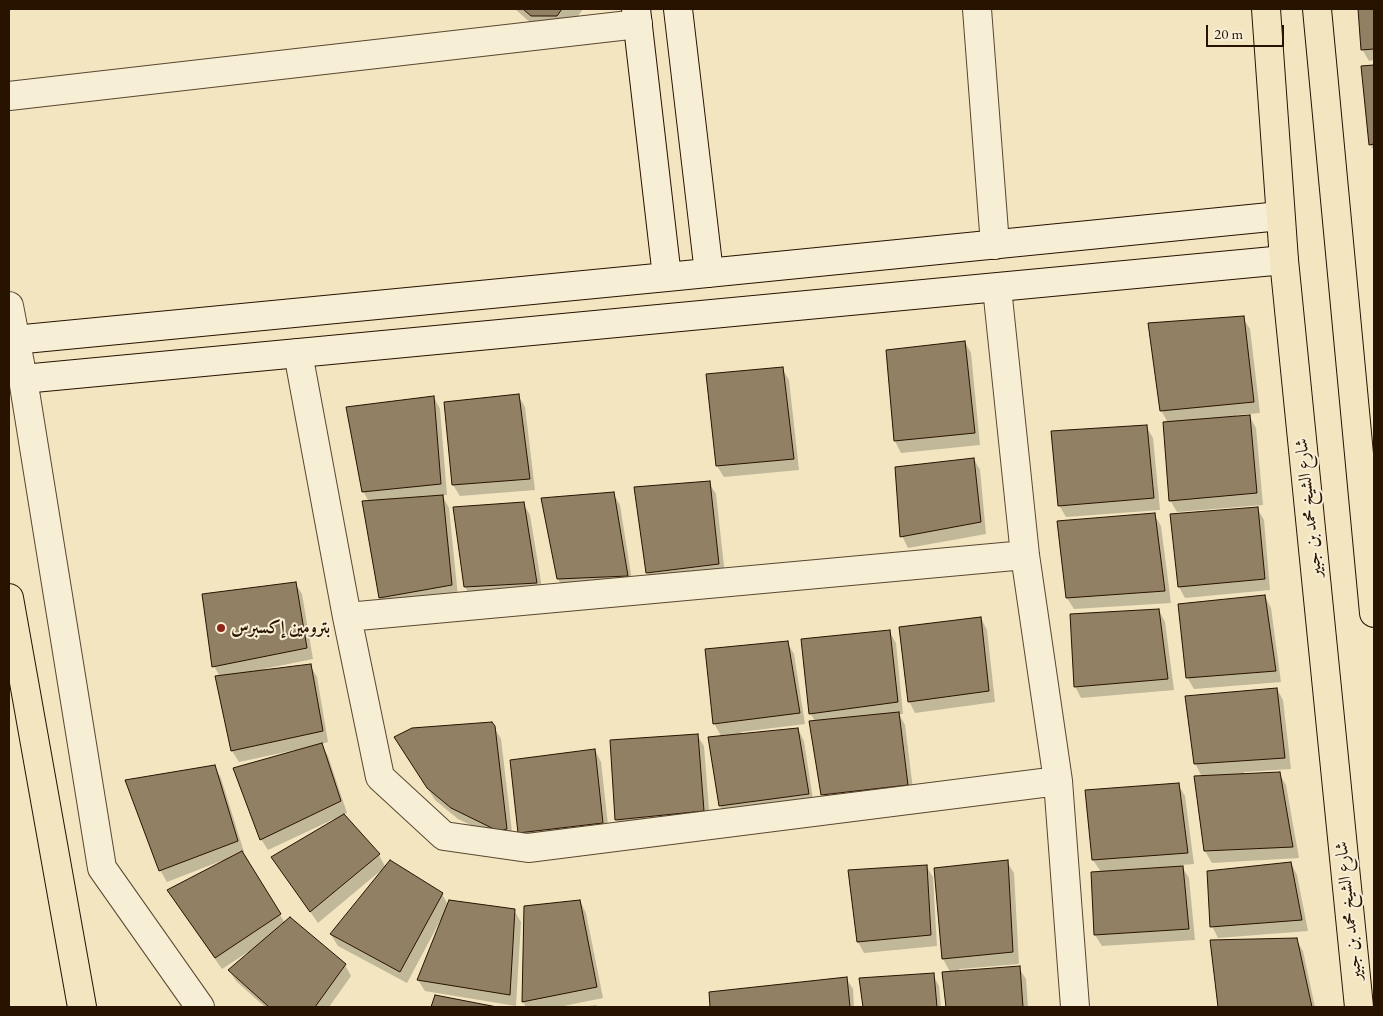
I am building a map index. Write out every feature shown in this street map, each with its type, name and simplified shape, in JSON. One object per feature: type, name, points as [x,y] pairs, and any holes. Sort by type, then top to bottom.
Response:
[{"type":"main road","name":"شارع الشيخ محمد بن جبير","points":[[1266,9],[1284,260],[1360,1007]]},
{"type":"main road","points":[[1317,9],[1374,613]]},
{"type":"main road","points":[[9,598],[82,1007]]},
{"type":"street","points":[[678,9],[709,273]]},
{"type":"street","points":[[977,9],[995,245]]},
{"type":"street","points":[[9,96],[637,16],[667,278]]},
{"type":"street","points":[[14,340],[667,278],[1280,216]]},
{"type":"street","points":[[23,379],[1284,260]]},
{"type":"street","points":[[996,288],[1025,555],[1058,781],[1075,1007]]},
{"type":"street","points":[[9,306],[23,379],[102,868],[200,1007]]},
{"type":"street","points":[[298,353],[347,617],[380,776],[444,836],[528,848],[1058,781]]},
{"type":"street","points":[[347,617],[1025,555]]},
{"type":"building","points":[[523,9],[562,9],[557,16],[531,16]]},
{"type":"building","points":[[1358,9],[1374,9],[1374,49],[1361,50]]},
{"type":"building","points":[[1374,65],[1374,144],[1369,145],[1361,66]]},
{"type":"building","points":[[1244,316],[1254,402],[1160,411],[1148,323]]},
{"type":"building","points":[[965,341],[975,433],[894,441],[886,350]]},
{"type":"building","points":[[783,367],[794,459],[716,466],[706,374]]},
{"type":"building","points":[[519,394],[530,479],[452,485],[444,402]]},
{"type":"building","points":[[434,396],[441,484],[362,492],[346,407]]},
{"type":"building","points":[[1250,415],[1257,493],[1169,501],[1163,422]]},
{"type":"building","points":[[1147,425],[1154,498],[1058,506],[1051,431]]},
{"type":"building","points":[[974,458],[981,522],[900,537],[895,467]]},
{"type":"building","points":[[710,481],[719,564],[646,573],[634,487]]},
{"type":"building","points":[[614,492],[628,576],[557,579],[541,498]]},
{"type":"building","points":[[443,495],[452,585],[379,598],[362,501]]},
{"type":"building","points":[[524,502],[537,583],[464,587],[453,507]]},
{"type":"building","points":[[1258,507],[1265,579],[1178,587],[1170,514]]},
{"type":"building","points":[[1155,513],[1165,591],[1066,598],[1057,521]]},
{"type":"building","points":[[296,582],[307,648],[212,667],[202,594]]},
{"type":"building","points":[[1265,595],[1276,671],[1186,678],[1178,604]]},
{"type":"building","points":[[1159,609],[1168,679],[1074,687],[1070,614]]},
{"type":"building","points":[[981,617],[989,691],[908,702],[899,627]]},
{"type":"building","points":[[890,630],[898,702],[809,714],[801,639]]},
{"type":"building","points":[[788,641],[800,713],[713,724],[705,649]]},
{"type":"building","points":[[311,664],[323,731],[231,751],[215,676]]},
{"type":"building","points":[[1277,688],[1285,758],[1194,764],[1185,696]]},
{"type":"building","points":[[899,712],[908,785],[821,795],[809,721]]},
{"type":"building","points":[[492,722],[495,726],[507,829],[498,831],[451,808],[427,788],[394,737],[412,728]]},
{"type":"building","points":[[798,728],[809,794],[719,806],[708,737]]},
{"type":"building","points":[[698,734],[704,811],[615,820],[610,740]]},
{"type":"building","points":[[322,743],[341,801],[260,840],[233,768]]},
{"type":"building","points":[[595,749],[603,823],[518,833],[510,760]]},
{"type":"building","points":[[215,765],[238,841],[159,871],[125,780]]},
{"type":"building","points":[[1280,772],[1293,847],[1204,851],[1194,776]]},
{"type":"building","points":[[1179,783],[1188,853],[1092,860],[1085,790]]},
{"type":"building","points":[[344,814],[380,854],[310,912],[271,857]]},
{"type":"building","points":[[242,851],[281,914],[215,958],[167,890]]},
{"type":"building","points":[[390,860],[443,893],[400,972],[330,934]]},
{"type":"building","points":[[1008,860],[1013,952],[942,959],[934,868]]},
{"type":"building","points":[[1291,862],[1302,920],[1210,927],[1207,871]]},
{"type":"building","points":[[927,865],[931,935],[857,942],[848,870]]},
{"type":"building","points":[[1183,866],[1189,929],[1094,935],[1091,872]]},
{"type":"building","points":[[449,900],[515,909],[510,995],[417,980]]},
{"type":"building","points":[[580,900],[597,987],[522,1002],[524,906]]},
{"type":"building","points":[[290,917],[346,964],[315,1007],[269,1007],[228,970]]},
{"type":"building","points":[[1297,938],[1312,1007],[1218,1007],[1210,940]]},
{"type":"building","points":[[1020,966],[1023,1007],[946,1007],[942,972]]},
{"type":"building","points":[[934,973],[937,1007],[863,1007],[859,978]]},
{"type":"building","points":[[847,977],[850,1007],[710,1007],[709,992]]},
{"type":"building","points":[[435,995],[497,1007],[431,1007]]},
{"type":"place","name":"بترومين إكسبرس","points":[[221,628]]}]
